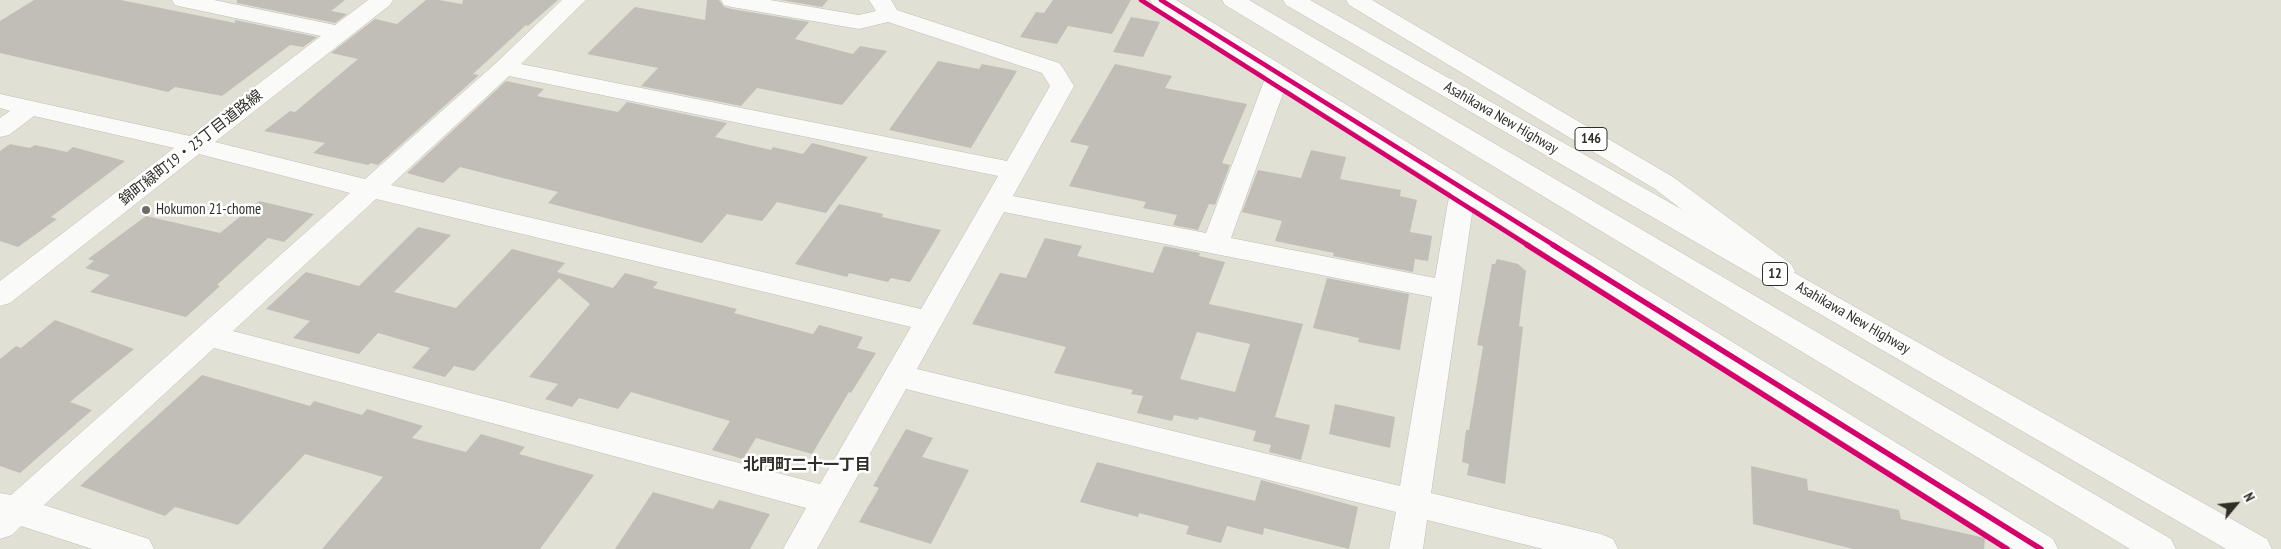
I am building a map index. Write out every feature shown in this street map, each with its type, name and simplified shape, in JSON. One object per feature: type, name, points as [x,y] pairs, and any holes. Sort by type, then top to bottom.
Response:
[{"type":"main road","points":[[183,0],[339,33]]},
{"type":"main road","name":"錦町緑町19・23丁目道路線","points":[[0,296],[382,0]]},
{"type":"main road","points":[[5,514],[210,336],[504,68],[575,0]]},
{"type":"main road","points":[[732,0],[859,22],[884,8],[1051,68],[1062,86],[800,549]]},
{"type":"main road","points":[[1161,0],[2041,549]]},
{"type":"main road","points":[[1233,0],[2159,549]]},
{"type":"main road","name":"Asahikawa New Highway","points":[[1294,0],[2255,549]]},
{"type":"main road","name":"146","points":[[1357,0],[1664,182],[1813,295]]},
{"type":"main road","points":[[504,68],[1014,171]]},
{"type":"main road","points":[[1215,244],[1279,73]]},
{"type":"main road","points":[[0,102],[195,145],[370,189],[929,321]]},
{"type":"main road","points":[[0,129],[30,108]]},
{"type":"main road","points":[[1406,549],[1461,202],[1466,189]]},
{"type":"main road","points":[[998,202],[1447,290]]},
{"type":"main road","points":[[210,336],[827,500]]},
{"type":"main road","points":[[898,376],[1601,549]]},
{"type":"main road","points":[[5,514],[137,549]]},
{"type":"building","points":[[34,0],[121,0],[317,37],[303,47],[290,45],[222,96],[175,87],[168,92],[0,53],[0,21]]},
{"type":"building","points":[[237,0],[345,0],[331,11],[347,14],[335,23],[237,3]]},
{"type":"building","points":[[426,0],[462,4],[463,0],[558,0],[528,26],[526,25],[473,74],[479,75],[378,165],[371,163],[368,165],[313,153],[325,143],[264,131],[290,111],[295,112],[358,59],[331,53],[375,19],[397,24]]},
{"type":"building","points":[[707,0],[719,0],[724,7],[732,9],[809,22],[795,39],[853,54],[860,46],[887,51],[842,105],[757,88],[741,106],[641,86],[658,68],[587,54],[635,7],[705,20]]},
{"type":"building","points":[[781,0],[828,0],[822,7]]},
{"type":"building","points":[[1053,0],[1131,0],[1112,34],[1068,26],[1057,44],[1020,37],[1036,12],[1044,13]]},
{"type":"building","points":[[1131,17],[1160,22],[1143,57],[1113,52]]},
{"type":"building","points":[[938,61],[979,69],[982,64],[1017,71],[971,148],[889,130]]},
{"type":"building","points":[[1115,64],[1172,76],[1165,88],[1247,104],[1222,163],[1230,165],[1215,205],[1209,204],[1198,230],[1173,225],[1177,215],[1143,208],[1146,202],[1069,186],[1089,146],[1070,142]]},
{"type":"building","points":[[506,81],[544,89],[537,96],[618,112],[627,102],[727,123],[715,137],[771,150],[773,147],[803,154],[812,143],[868,157],[826,213],[777,202],[762,221],[727,214],[702,243],[548,203],[558,192],[460,167],[443,183],[407,173]]},
{"type":"building","points":[[10,144],[30,148],[35,145],[67,152],[73,147],[125,161],[51,217],[57,219],[18,247],[0,241],[0,151]]},
{"type":"building","points":[[1311,150],[1346,157],[1340,179],[1401,190],[1400,196],[1417,200],[1410,232],[1432,236],[1428,261],[1415,259],[1413,272],[1333,256],[1334,253],[1275,241],[1282,221],[1242,212],[1258,170],[1301,178]]},
{"type":"building","points":[[259,201],[314,214],[284,242],[268,238],[217,285],[220,286],[186,317],[90,292],[110,275],[85,268],[94,261],[88,259],[146,216],[220,233]]},
{"type":"building","points":[[839,204],[883,214],[882,217],[941,230],[910,282],[891,278],[888,282],[849,273],[847,277],[795,264]]},
{"type":"building","points":[[418,227],[451,235],[394,292],[456,308],[512,249],[565,263],[557,272],[613,288],[625,273],[658,282],[653,288],[737,309],[734,313],[813,334],[819,325],[863,337],[857,348],[876,353],[851,393],[849,392],[812,454],[756,438],[743,459],[712,450],[730,421],[631,392],[618,409],[579,398],[572,407],[545,399],[558,384],[529,377],[590,304],[559,278],[474,371],[454,366],[445,377],[412,368],[430,348],[378,333],[359,354],[293,338],[310,321],[266,309],[306,272],[359,286]]},
{"type":"building","points":[[1045,238],[1082,246],[1077,256],[1153,273],[1164,246],[1200,253],[1199,256],[1225,262],[1209,304],[1303,324],[1275,417],[1310,425],[1301,460],[1269,452],[1271,445],[1253,441],[1256,431],[1199,417],[1198,420],[1174,415],[1172,421],[1137,413],[1143,396],[1131,394],[1133,390],[1054,373],[1066,347],[972,324],[1000,273],[1026,278]],"holes":[[[1197,332],[1250,344],[1235,392],[1180,379]]]},
{"type":"building","points":[[1497,259],[1518,264],[1526,271],[1519,326],[1523,327],[1505,484],[1467,475],[1469,464],[1462,462],[1466,430],[1469,430],[1483,346],[1477,345],[1492,264],[1495,264]]},
{"type":"building","points":[[1327,278],[1409,294],[1400,350],[1358,342],[1359,338],[1313,328]]},
{"type":"building","points":[[55,320],[134,349],[70,402],[92,410],[20,473],[0,466],[0,359],[16,346],[21,348]]},
{"type":"building","points":[[202,375],[310,406],[314,401],[362,415],[367,409],[423,426],[412,438],[466,452],[481,434],[525,447],[519,454],[594,475],[540,549],[322,549],[383,477],[305,454],[238,525],[175,507],[165,516],[80,486]]},
{"type":"building","points":[[1335,404],[1395,417],[1390,448],[1329,434]]},
{"type":"building","points":[[906,429],[933,438],[922,457],[969,470],[931,544],[859,522],[879,488],[873,486]]},
{"type":"building","points":[[1097,462],[1255,501],[1261,480],[1358,507],[1349,549],[1264,528],[1263,535],[1227,526],[1221,543],[1186,534],[1189,526],[1139,513],[1138,517],[1080,502]]},
{"type":"building","points":[[1751,466],[1807,479],[1808,490],[1899,510],[1901,519],[1985,538],[1984,549],[1853,549],[1753,524]]},
{"type":"building","points":[[653,492],[713,509],[719,500],[770,514],[750,549],[615,549]]},
{"type":"cycle path","points":[[1141,0],[2007,549]]},
{"type":"cycle path","points":[[1161,0],[2041,549]]},
{"type":"place","name":"Hokumon 21-chome","points":[[146,210]]},
{"type":"district","name":"北門町二十一丁目","points":[[807,465]]}]
